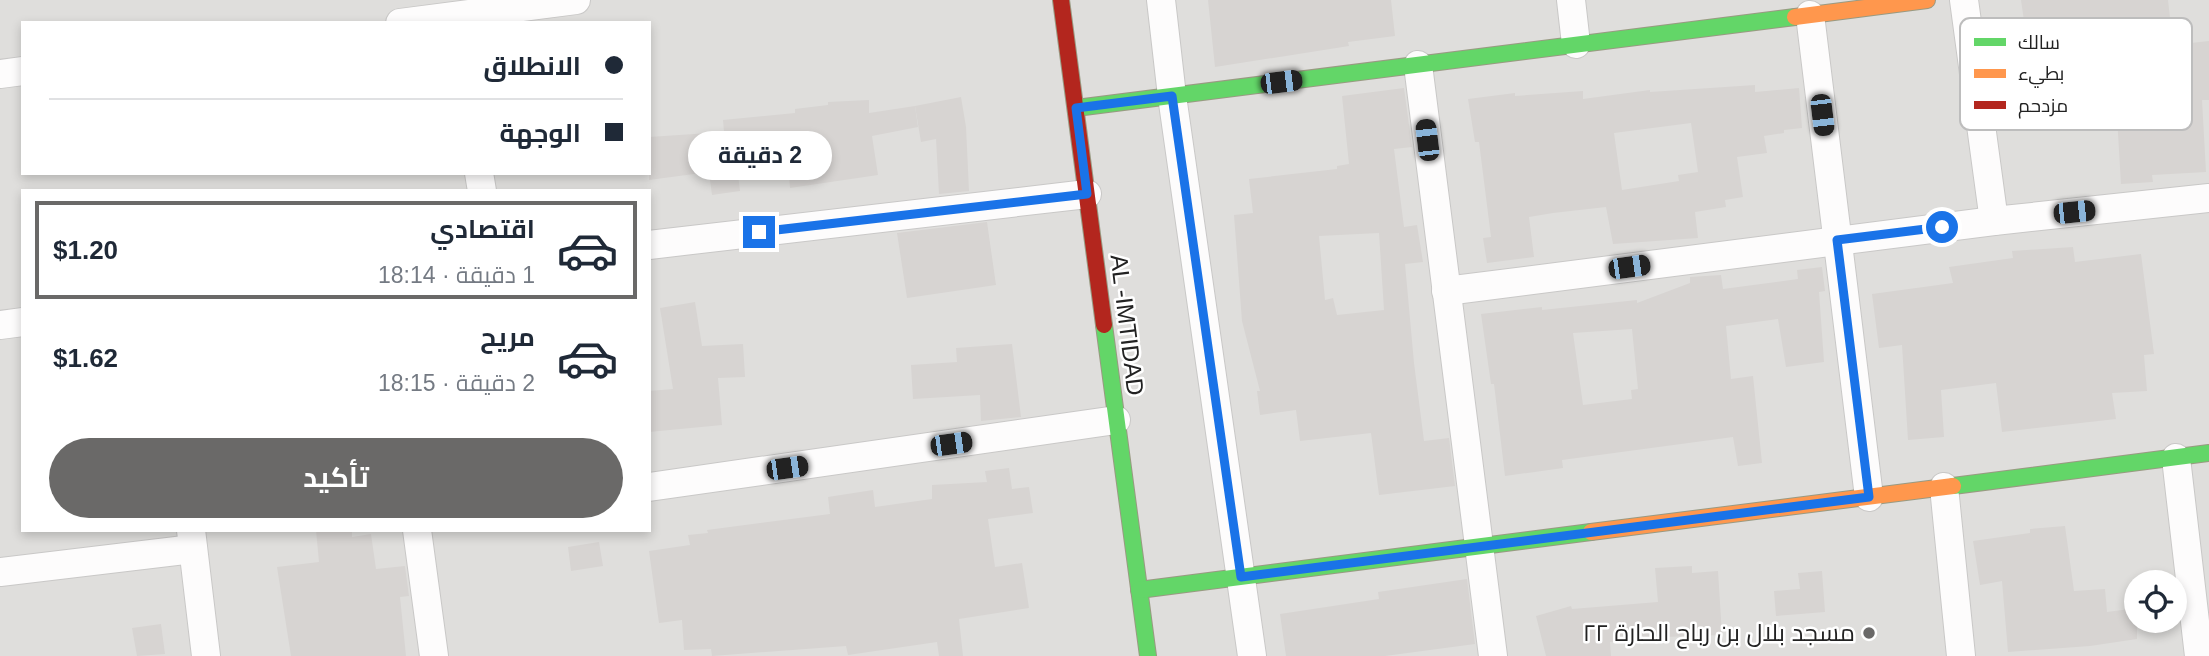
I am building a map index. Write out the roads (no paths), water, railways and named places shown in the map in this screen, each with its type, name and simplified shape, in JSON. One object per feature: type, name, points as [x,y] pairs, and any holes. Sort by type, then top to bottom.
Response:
[{"type":"street","points":[[412,21],[576,0]]},
{"type":"street","name":"AL -IMTIDAD","points":[[1061,0],[1147,656]]},
{"type":"street","points":[[1161,0],[1172,96],[1252,656]]},
{"type":"street","points":[[1571,0],[1576,44]]},
{"type":"street","points":[[1076,108],[1927,0]]},
{"type":"street","points":[[1964,0],[1966,18]]},
{"type":"street","points":[[1810,15],[1869,497]]},
{"type":"street","points":[[1418,65],[1493,656]]},
{"type":"street","points":[[0,74],[21,71]]},
{"type":"street","points":[[1982,130],[1994,221]]},
{"type":"street","points":[[651,245],[1087,194]]},
{"type":"street","points":[[1446,291],[1837,240],[2209,198]]},
{"type":"street","points":[[0,325],[21,322]]},
{"type":"street","points":[[651,487],[1116,420]]},
{"type":"street","points":[[1139,590],[2209,453]]},
{"type":"street","points":[[2176,458],[2199,656]]},
{"type":"street","points":[[1944,487],[1961,656]]},
{"type":"street","points":[[417,532],[434,656]]},
{"type":"street","points":[[0,572],[192,540],[206,656]]},
{"type":"place","name":"مسجد بلال بن رباح الحارة ٢٢","points":[[1869,633]]}]
